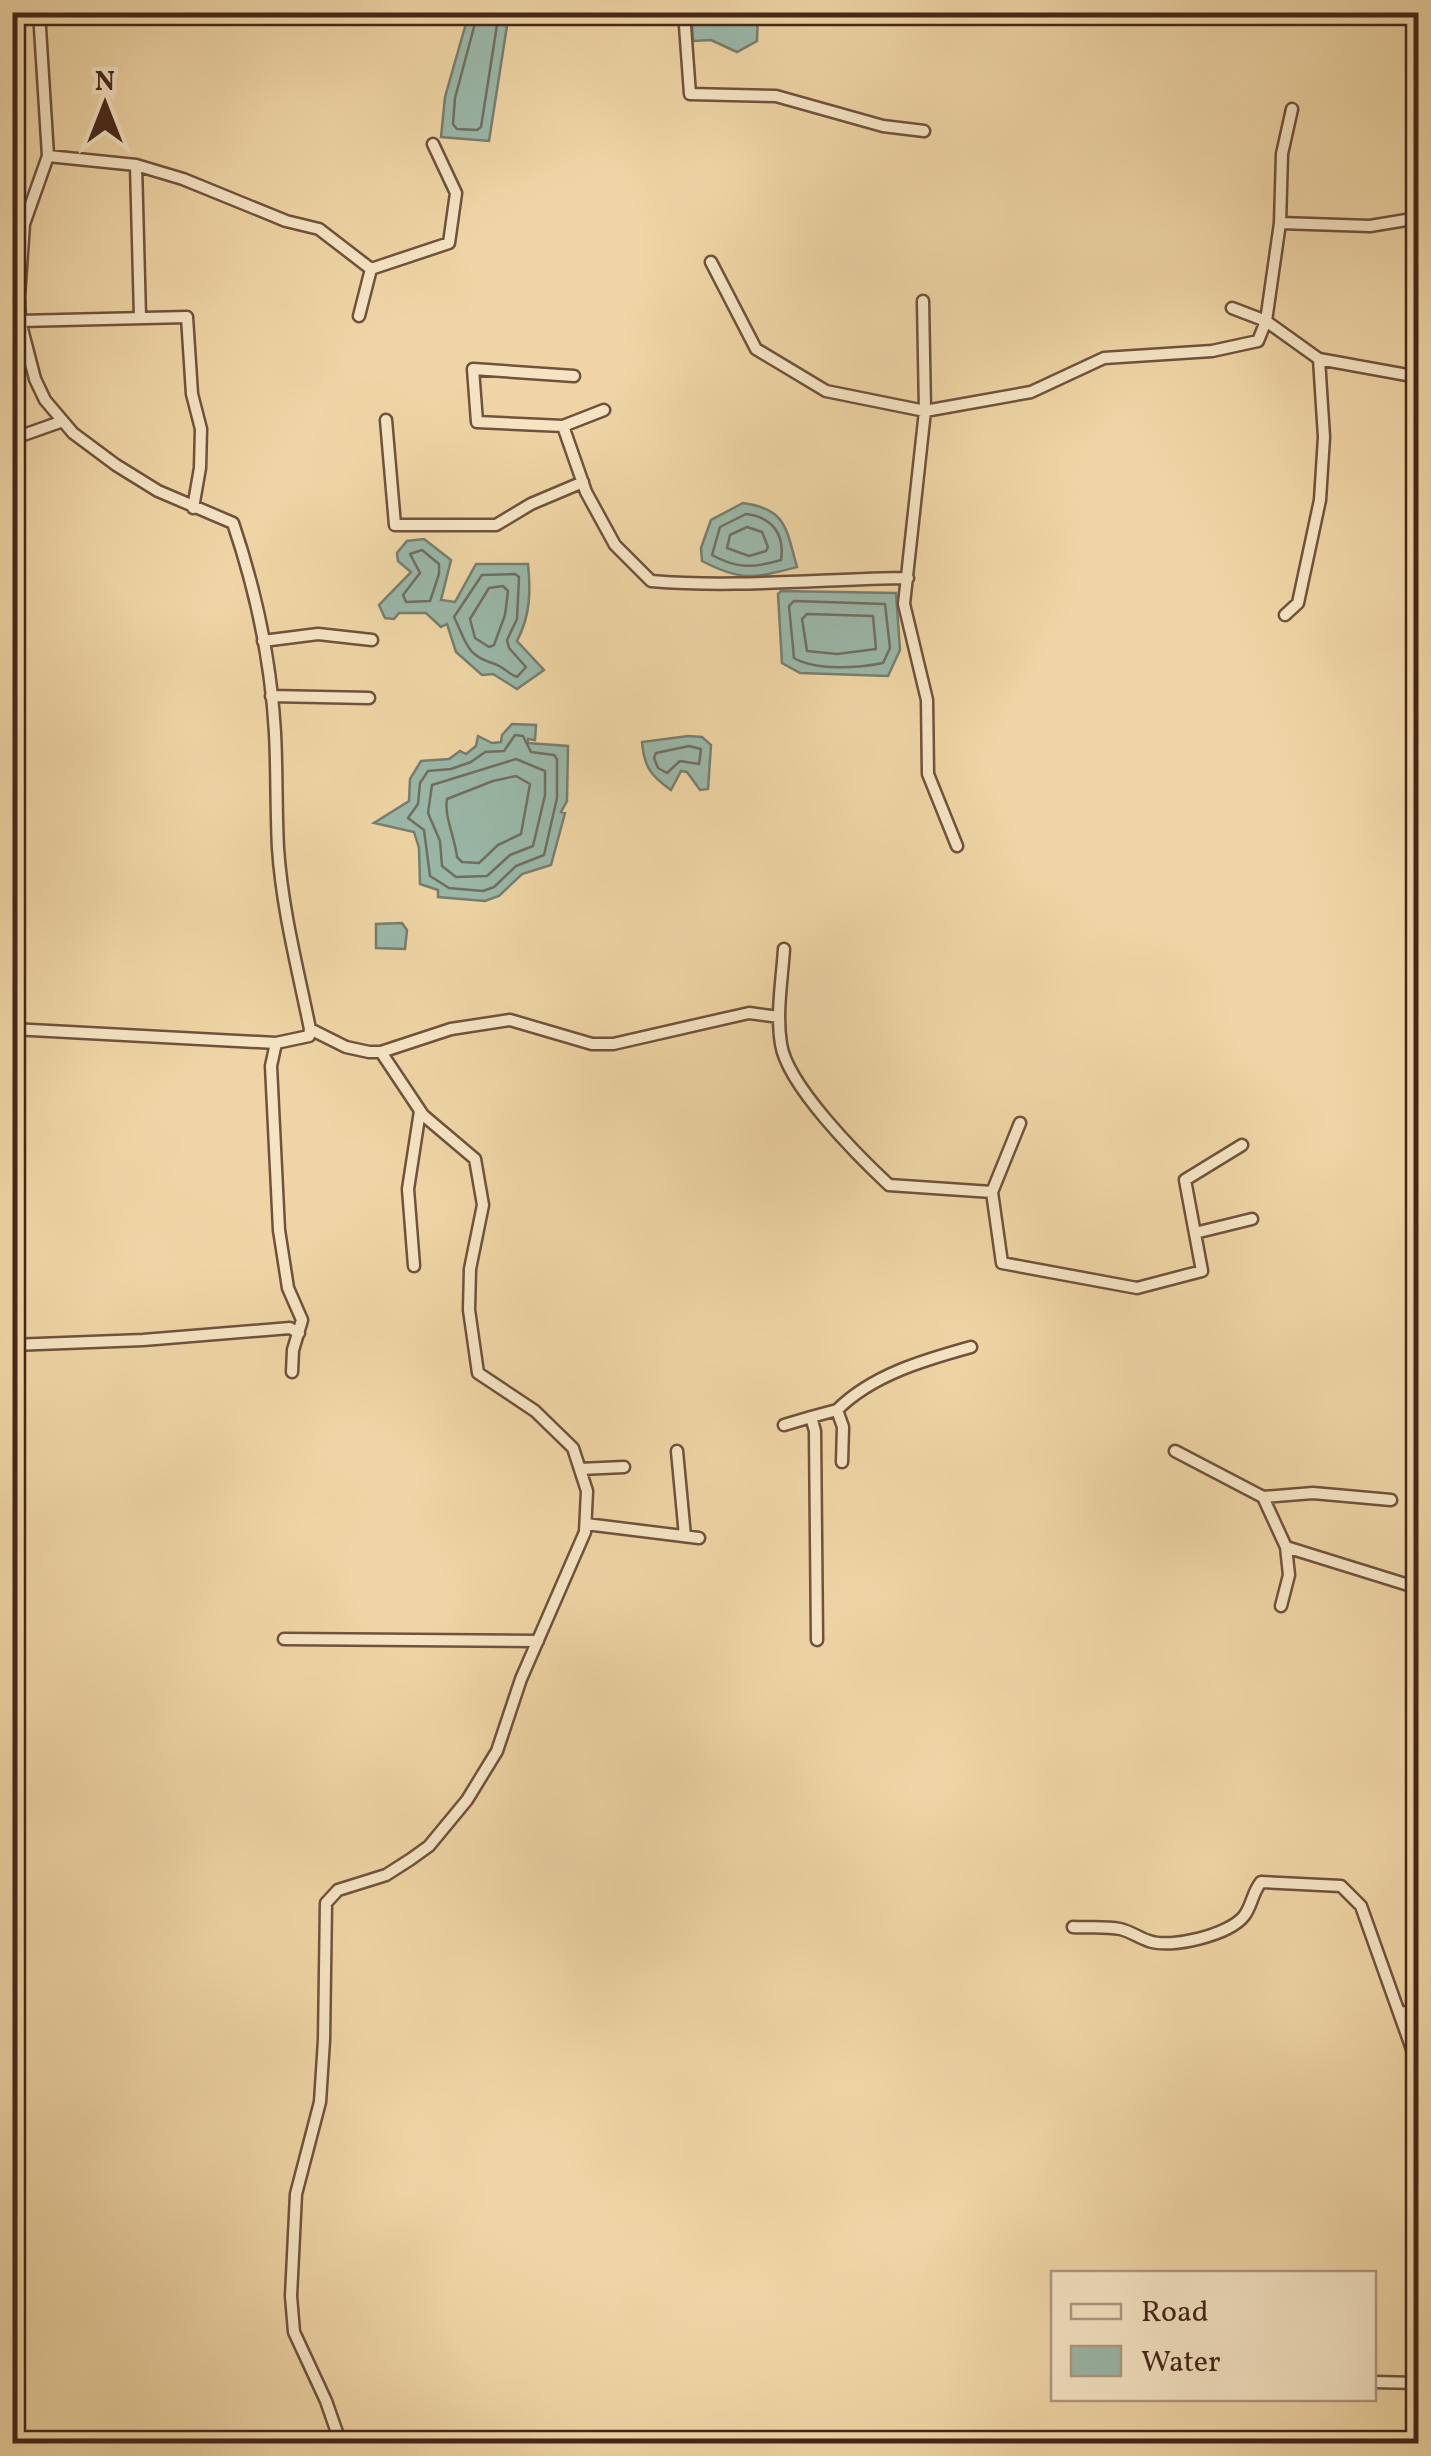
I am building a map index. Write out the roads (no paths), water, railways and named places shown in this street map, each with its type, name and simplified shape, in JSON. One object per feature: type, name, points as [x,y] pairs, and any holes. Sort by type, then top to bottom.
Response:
[{"type":"street","points":[[12,1029],[276,1043],[309,1036],[310,1029],[296,973],[278,852],[272,696],[247,564],[233,523],[193,508],[116,465],[44,400],[35,379],[20,322],[16,286],[24,224],[48,156],[39,12]]},
{"type":"street","points":[[684,12],[690,94],[776,96],[884,126],[924,131]]},
{"type":"street","points":[[711,262],[756,349],[826,391],[926,411],[1031,392],[1104,358],[1212,351],[1258,342],[1266,321],[1280,223],[1282,154],[1292,109]]},
{"type":"street","points":[[371,269],[449,244],[456,194],[433,144]]},
{"type":"street","points":[[48,156],[136,164],[236,198],[286,221],[319,229],[371,269]]},
{"type":"street","points":[[136,164],[140,316]]},
{"type":"street","points":[[1280,223],[1370,226],[1418,218]]},
{"type":"street","points":[[359,316],[371,269]]},
{"type":"street","points":[[924,301],[926,411],[904,604],[927,700],[928,774],[957,846]]},
{"type":"street","points":[[1232,308],[1266,321],[1319,359],[1418,377]]},
{"type":"street","points":[[20,322],[188,317],[192,394],[201,430],[193,508]]},
{"type":"street","points":[[1285,615],[1298,603],[1320,500],[1324,437],[1319,359]]},
{"type":"street","points":[[574,376],[473,369],[476,422],[563,426],[604,410]]},
{"type":"street","points":[[386,420],[395,525],[496,524],[583,482]]},
{"type":"street","points":[[12,438],[64,421]]},
{"type":"street","points":[[563,426],[583,482],[615,545],[651,581],[708,586],[801,579],[908,578]]},
{"type":"street","points":[[263,641],[318,634],[372,640]]},
{"type":"street","points":[[272,696],[368,698]]},
{"type":"street","points":[[784,949],[779,1017],[786,1064],[852,1150],[889,1186],[992,1192]]},
{"type":"street","points":[[310,1029],[346,1047],[381,1052],[451,1030],[510,1020],[592,1044],[613,1044],[749,1013],[779,1017]]},
{"type":"street","points":[[276,1043],[271,1066],[278,1230],[288,1288],[302,1320],[293,1350],[292,1372]]},
{"type":"street","points":[[341,2444],[294,2332],[291,2296],[296,2194],[320,2102],[326,1903],[338,1890],[386,1875],[412,1859],[449,1823],[498,1750],[521,1679],[586,1524],[586,1491],[573,1448],[535,1410],[478,1373],[469,1310],[470,1269],[483,1204],[475,1159],[420,1111],[381,1052]]},
{"type":"street","points":[[414,1266],[408,1189],[420,1111]]},
{"type":"street","points":[[1020,1123],[992,1192],[1002,1263],[1136,1288],[1202,1271],[1185,1180],[1242,1145]]},
{"type":"street","points":[[1194,1233],[1252,1219]]},
{"type":"street","points":[[12,1345],[143,1340],[290,1328],[299,1333]]},
{"type":"street","points":[[784,1425],[837,1410],[856,1390],[928,1359],[971,1347]]},
{"type":"street","points":[[837,1410],[843,1427],[842,1462]]},
{"type":"street","points":[[811,1417],[815,1430],[817,1640]]},
{"type":"street","points":[[1175,1451],[1263,1497],[1312,1493],[1391,1500]]},
{"type":"street","points":[[677,1452],[684,1536]]},
{"type":"street","points":[[580,1469],[624,1467]]},
{"type":"street","points":[[1263,1497],[1286,1547],[1289,1575],[1281,1606]]},
{"type":"street","points":[[586,1524],[699,1538]]},
{"type":"street","points":[[1286,1547],[1418,1588]]},
{"type":"street","points":[[284,1639],[538,1641]]},
{"type":"street","points":[[1073,1927],[1120,1929],[1152,1943],[1188,1940],[1219,1934],[1238,1922],[1262,1882],[1341,1886],[1360,1906],[1418,2066]]},
{"type":"street","points":[[1401,2013],[1418,2010]]},
{"type":"street","points":[[1376,2382],[1418,2383]]},
{"type":"water","points":[[469,13],[509,13],[489,141],[441,137],[445,97]]},
{"type":"water","points":[[691,13],[758,13],[757,41],[737,52],[711,40],[693,41]]},
{"type":"water","points":[[743,503],[777,516],[787,532],[797,567],[749,576],[702,561],[701,548],[711,520]]},
{"type":"water","points":[[424,539],[451,560],[441,600],[455,602],[476,564],[528,564],[528,604],[517,641],[544,670],[517,689],[493,674],[482,675],[456,652],[447,624],[441,627],[426,613],[399,613],[394,619],[385,618],[379,605],[411,572],[398,561],[397,553],[407,541]]},
{"type":"water","points":[[896,593],[900,650],[888,676],[800,673],[782,663],[778,594]]},
{"type":"water","points":[[512,724],[536,725],[535,740],[528,739],[528,743],[568,746],[567,801],[561,812],[565,813],[551,865],[522,874],[499,896],[485,901],[438,897],[438,890],[420,884],[419,848],[414,832],[374,823],[409,801],[410,779],[421,761],[449,759],[460,751],[466,754],[476,746],[478,736],[492,743],[501,742]]},
{"type":"water","points":[[702,737],[711,745],[708,789],[700,790],[687,772],[681,771],[671,790],[647,764],[642,742]]},
{"type":"water","points":[[402,923],[407,930],[405,949],[376,948],[376,924]]}]
